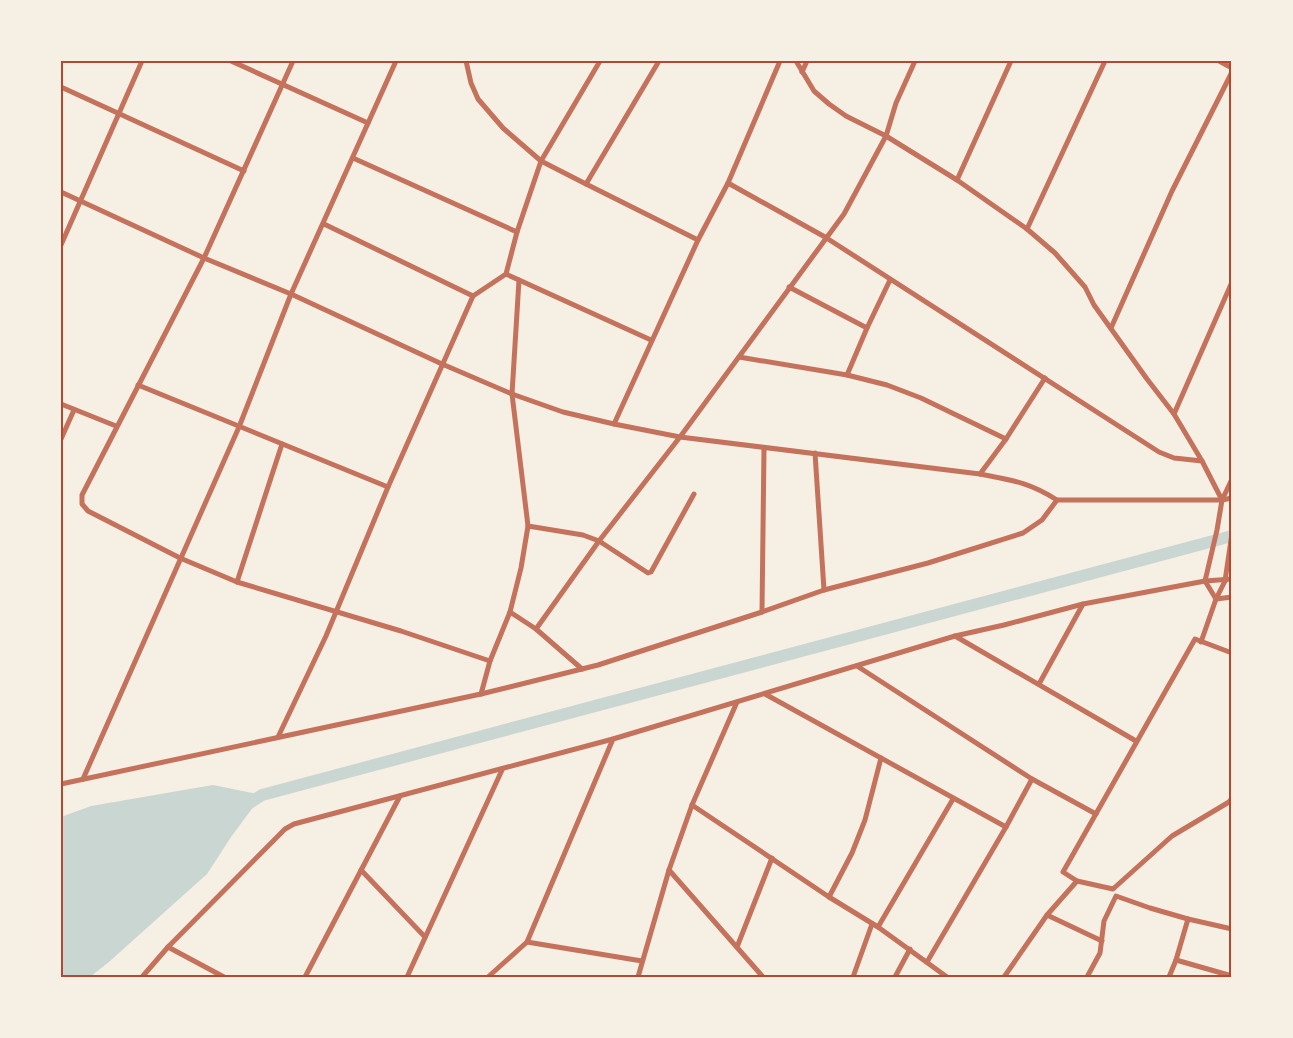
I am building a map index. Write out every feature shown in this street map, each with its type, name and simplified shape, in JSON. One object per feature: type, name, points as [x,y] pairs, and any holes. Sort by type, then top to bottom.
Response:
[{"type":"street","points":[[61,246],[142,61]]},
{"type":"street","points":[[231,61],[368,123]]},
{"type":"street","points":[[294,61],[204,258],[82,495],[82,504],[88,510],[180,558],[237,582],[401,631],[490,661]]},
{"type":"street","points":[[83,779],[238,427],[292,294],[396,61]]},
{"type":"street","points":[[466,61],[471,83],[478,99],[503,128],[541,161],[698,240]]},
{"type":"street","points":[[278,738],[308,677],[388,487],[473,296],[506,274],[517,232],[541,161],[600,61]]},
{"type":"street","points":[[586,184],[658,61]]},
{"type":"street","points":[[614,424],[698,240],[728,183],[780,61]]},
{"type":"street","points":[[796,61],[814,91],[829,104],[846,116],[886,136],[957,180],[1027,229],[1055,253],[1085,287],[1094,305],[1146,379],[1174,414],[1202,461],[1222,500]]},
{"type":"street","points":[[802,72],[806,61]]},
{"type":"street","points":[[536,628],[599,541],[680,437],[825,237],[844,214],[886,136],[896,103],[915,61]]},
{"type":"street","points":[[957,180],[1011,61]]},
{"type":"street","points":[[1027,229],[1105,61]]},
{"type":"street","points":[[1219,61],[1232,68]]},
{"type":"street","points":[[1111,328],[1172,191],[1232,72]]},
{"type":"street","points":[[61,87],[244,171]]},
{"type":"street","points":[[353,158],[517,232]]},
{"type":"street","points":[[728,183],[825,237],[1166,456],[1202,461]]},
{"type":"street","points":[[61,192],[204,258],[292,294],[442,364],[512,394],[563,412],[680,437],[980,474],[1034,486],[1057,500],[1222,500],[1232,498]]},
{"type":"street","points":[[324,224],[473,296]]},
{"type":"street","points":[[506,274],[651,340]]},
{"type":"street","points":[[481,694],[490,661],[510,612],[521,568],[528,526],[512,394],[519,280]]},
{"type":"street","points":[[848,375],[867,328],[890,280]]},
{"type":"street","points":[[1174,414],[1232,282]]},
{"type":"street","points":[[789,286],[867,328]]},
{"type":"street","points":[[739,357],[848,375],[887,385],[915,395],[1006,439]]},
{"type":"street","points":[[980,474],[1006,439],[1045,378]]},
{"type":"street","points":[[138,385],[388,487]]},
{"type":"street","points":[[61,404],[116,426]]},
{"type":"street","points":[[61,439],[74,410]]},
{"type":"street","points":[[237,582],[282,444]]},
{"type":"street","points":[[762,612],[764,448]]},
{"type":"street","points":[[815,453],[824,590]]},
{"type":"street","points":[[1216,599],[1205,581],[1222,500],[1232,480]]},
{"type":"street","points":[[528,526],[583,535],[599,541],[648,573],[651,572],[694,494]]},
{"type":"street","points":[[61,784],[481,694],[582,669],[762,612],[824,590],[928,563],[1024,533],[1042,520],[1057,500]]},
{"type":"street","points":[[1201,642],[1224,581],[1232,533]]},
{"type":"street","points":[[142,977],[168,947],[285,829],[294,824],[613,739],[955,636],[1083,604],[1205,581],[1232,579]]},
{"type":"street","points":[[1216,599],[1232,597]]},
{"type":"street","points":[[1038,684],[1083,604]]},
{"type":"street","points":[[510,612],[536,628],[582,669]]},
{"type":"street","points":[[955,636],[1136,741]]},
{"type":"street","points":[[1113,889],[1077,881],[1063,872],[1195,639],[1232,653]]},
{"type":"street","points":[[857,666],[1032,779],[1096,814]]},
{"type":"street","points":[[766,694],[1006,827]]},
{"type":"street","points":[[638,977],[670,870],[692,805],[737,702]]},
{"type":"street","points":[[488,977],[527,942],[613,739]]},
{"type":"street","points":[[829,897],[852,853],[865,820],[881,758]]},
{"type":"street","points":[[408,976],[502,770]]},
{"type":"street","points":[[928,962],[1032,779]]},
{"type":"street","points":[[305,977],[400,796]]},
{"type":"street","points":[[878,927],[953,799]]},
{"type":"street","points":[[1113,889],[1172,836],[1231,801]]},
{"type":"street","points":[[692,805],[829,897],[878,927],[947,977]]},
{"type":"street","points":[[737,947],[772,858]]},
{"type":"street","points":[[361,870],[425,937]]},
{"type":"street","points":[[670,870],[763,977]]},
{"type":"street","points":[[1004,977],[1047,915],[1077,881]]},
{"type":"street","points":[[1113,889],[1116,896],[1150,908],[1232,929]]},
{"type":"street","points":[[1087,977],[1100,953],[1104,920],[1116,896]]},
{"type":"street","points":[[1047,915],[1102,941]]},
{"type":"street","points":[[1169,977],[1188,919]]},
{"type":"street","points":[[853,977],[872,924]]},
{"type":"street","points":[[527,942],[642,961]]},
{"type":"street","points":[[168,947],[224,977]]},
{"type":"street","points":[[896,977],[910,949]]},
{"type":"street","points":[[1176,960],[1232,976]]},
{"type":"shaded area","points":[[213,785],[262,795],[207,874],[90,977],[61,977],[61,817],[91,806]]},
{"type":"waterway","points":[[248,804],[262,795],[1232,536]]}]
